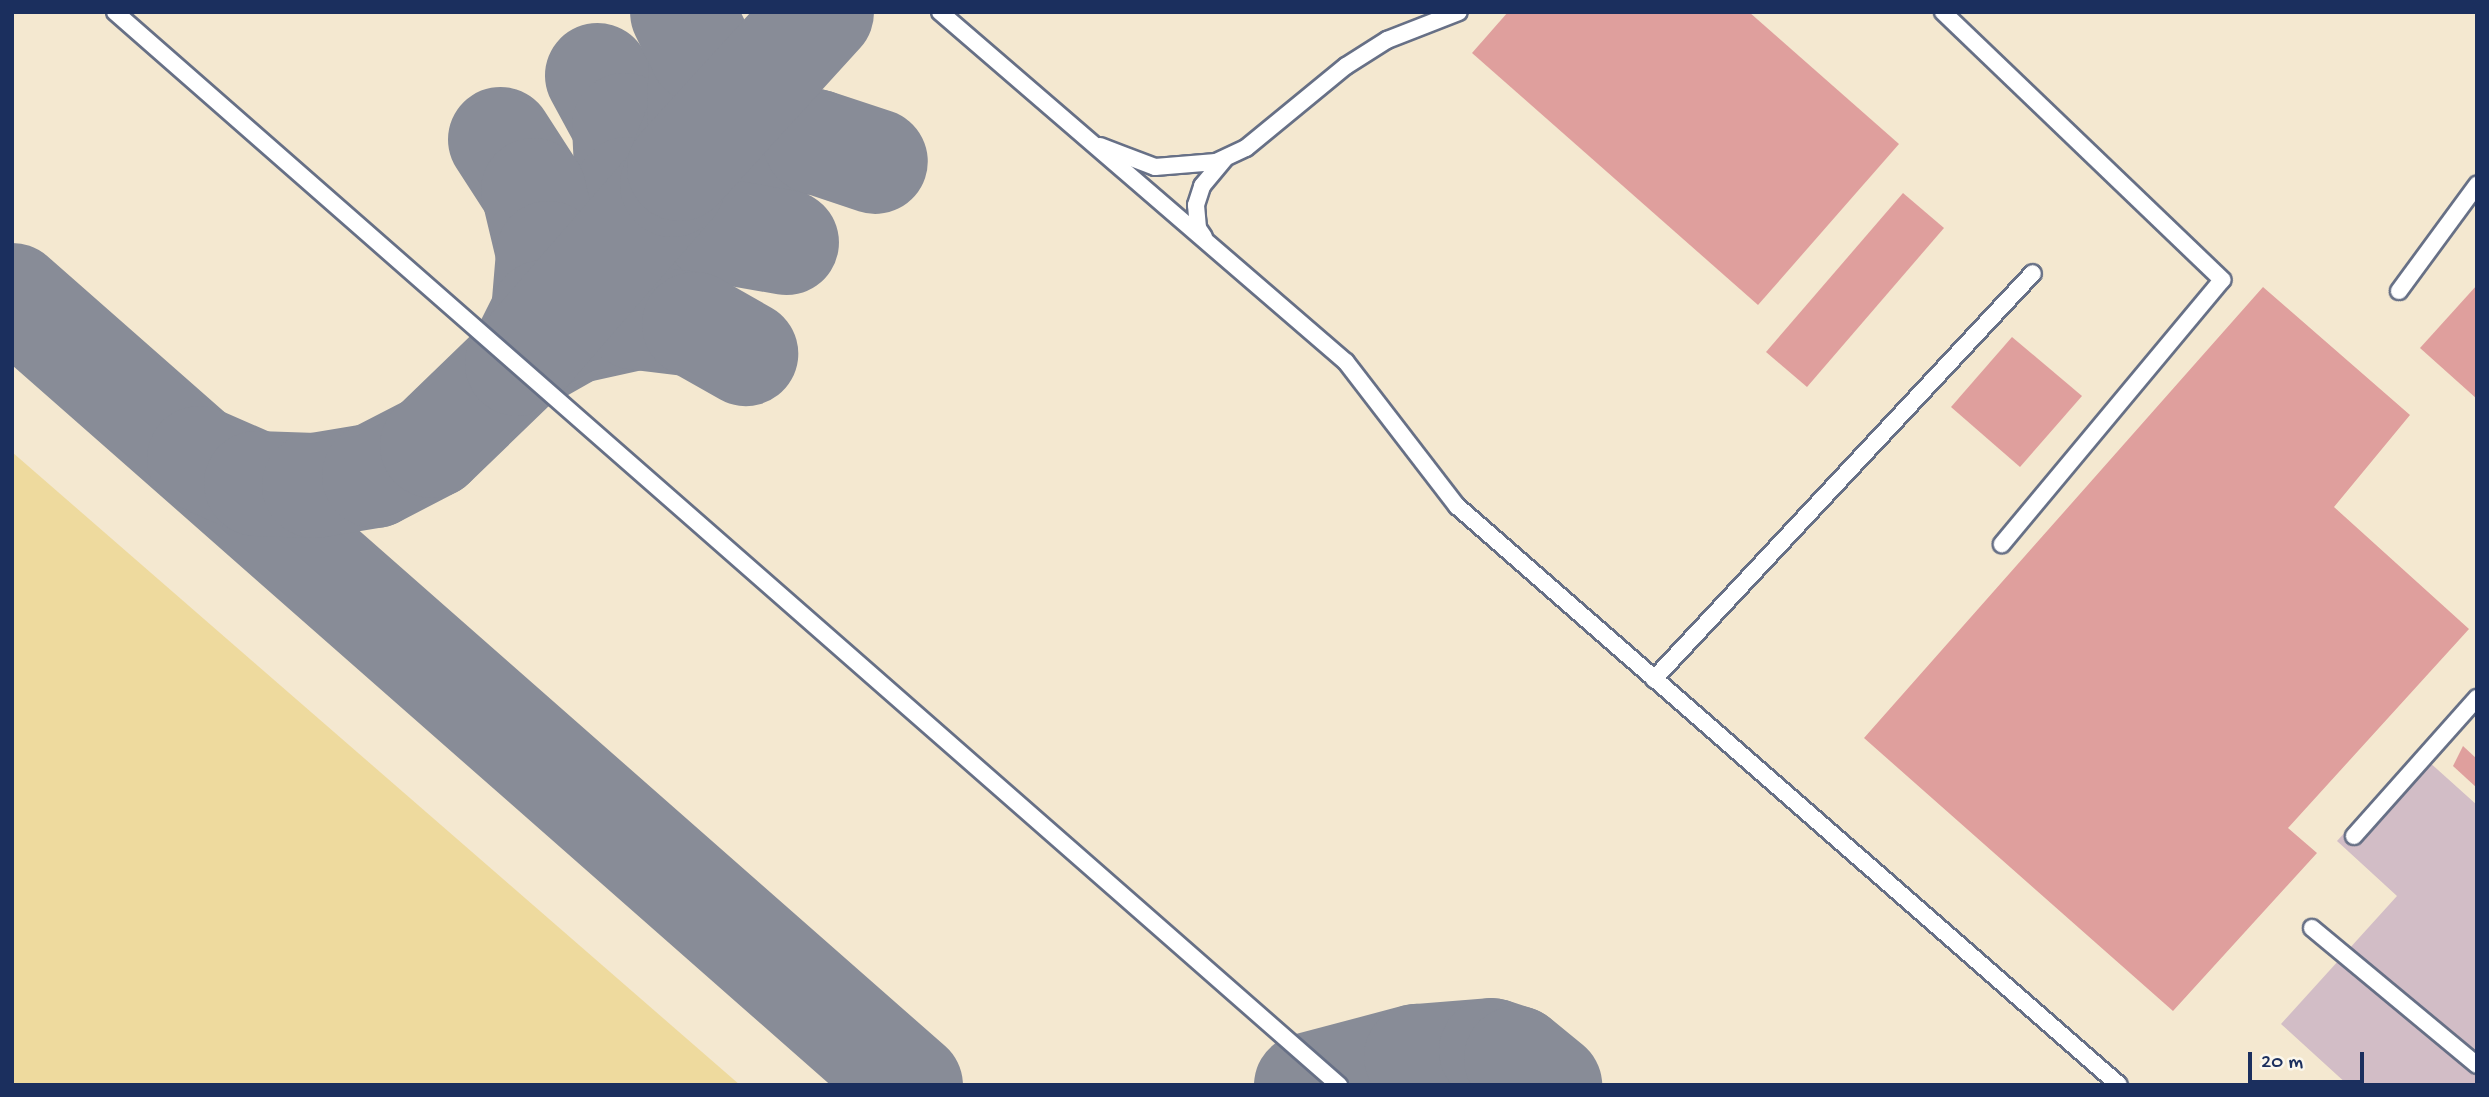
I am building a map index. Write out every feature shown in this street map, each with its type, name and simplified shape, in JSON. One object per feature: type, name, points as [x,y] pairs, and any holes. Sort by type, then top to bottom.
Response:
[{"type":"lane","points":[[115,12],[1339,1085]]},
{"type":"lane","points":[[940,12],[1346,362],[1457,506],[2119,1085]]},
{"type":"lane","points":[[1082,137],[1155,167],[1226,158],[1246,148],[1346,66],[1387,40],[1459,12]]},
{"type":"lane","points":[[1944,13],[2222,280],[2002,544]]},
{"type":"lane","points":[[1211,248],[1198,228],[1196,205],[1202,186],[1226,158]]},
{"type":"lane","points":[[2399,291],[2477,185]]},
{"type":"lane","points":[[1654,679],[2033,273]]},
{"type":"lane","points":[[2354,836],[2477,698]]},
{"type":"lane","points":[[2312,928],[2477,1065]]},
{"type":"shaded area","points":[[2418,752],[2477,805],[2477,1085],[2348,1085],[2281,1024],[2397,896],[2337,841]]},
{"type":"sand","points":[[12,452],[740,1085],[12,1085]]},
{"type":"building","points":[[1508,12],[1749,12],[1899,144],[1758,305],[1472,53]]},
{"type":"building","points":[[1903,193],[1944,228],[1807,387],[1766,352]]},
{"type":"building","points":[[2477,285],[2477,399],[2420,348]]},
{"type":"building","points":[[2263,287],[2410,415],[2334,507],[2469,629],[2288,828],[2317,853],[2173,1011],[1864,738]]},
{"type":"building","points":[[2012,337],[2082,396],[2020,467],[1951,407]]},
{"type":"building","points":[[2463,746],[2477,759],[2477,788],[2453,766]]},
{"type":"taxiway","points":[[674,181],[699,117],[701,51],[682,12]]},
{"type":"taxiway","points":[[199,458],[256,483],[314,485],[374,475],[432,445],[517,363],[672,184],[679,168],[821,12]]},
{"type":"taxiway","points":[[597,75],[624,125],[627,189],[617,248]]},
{"type":"taxiway","points":[[500,139],[533,190],[548,253],[543,312],[519,360]]},
{"type":"taxiway","points":[[679,168],[749,147],[815,141],[875,161]]},
{"type":"taxiway","points":[[593,275],[648,241],[717,230],[786,242]]},
{"type":"taxiway","points":[[12,295],[910,1085]]},
{"type":"taxiway","points":[[517,363],[573,331],[636,317],[694,324],[745,353]]},
{"type":"taxiway","points":[[1306,1085],[1416,1056],[1491,1050],[1516,1058],[1549,1085]]}]
